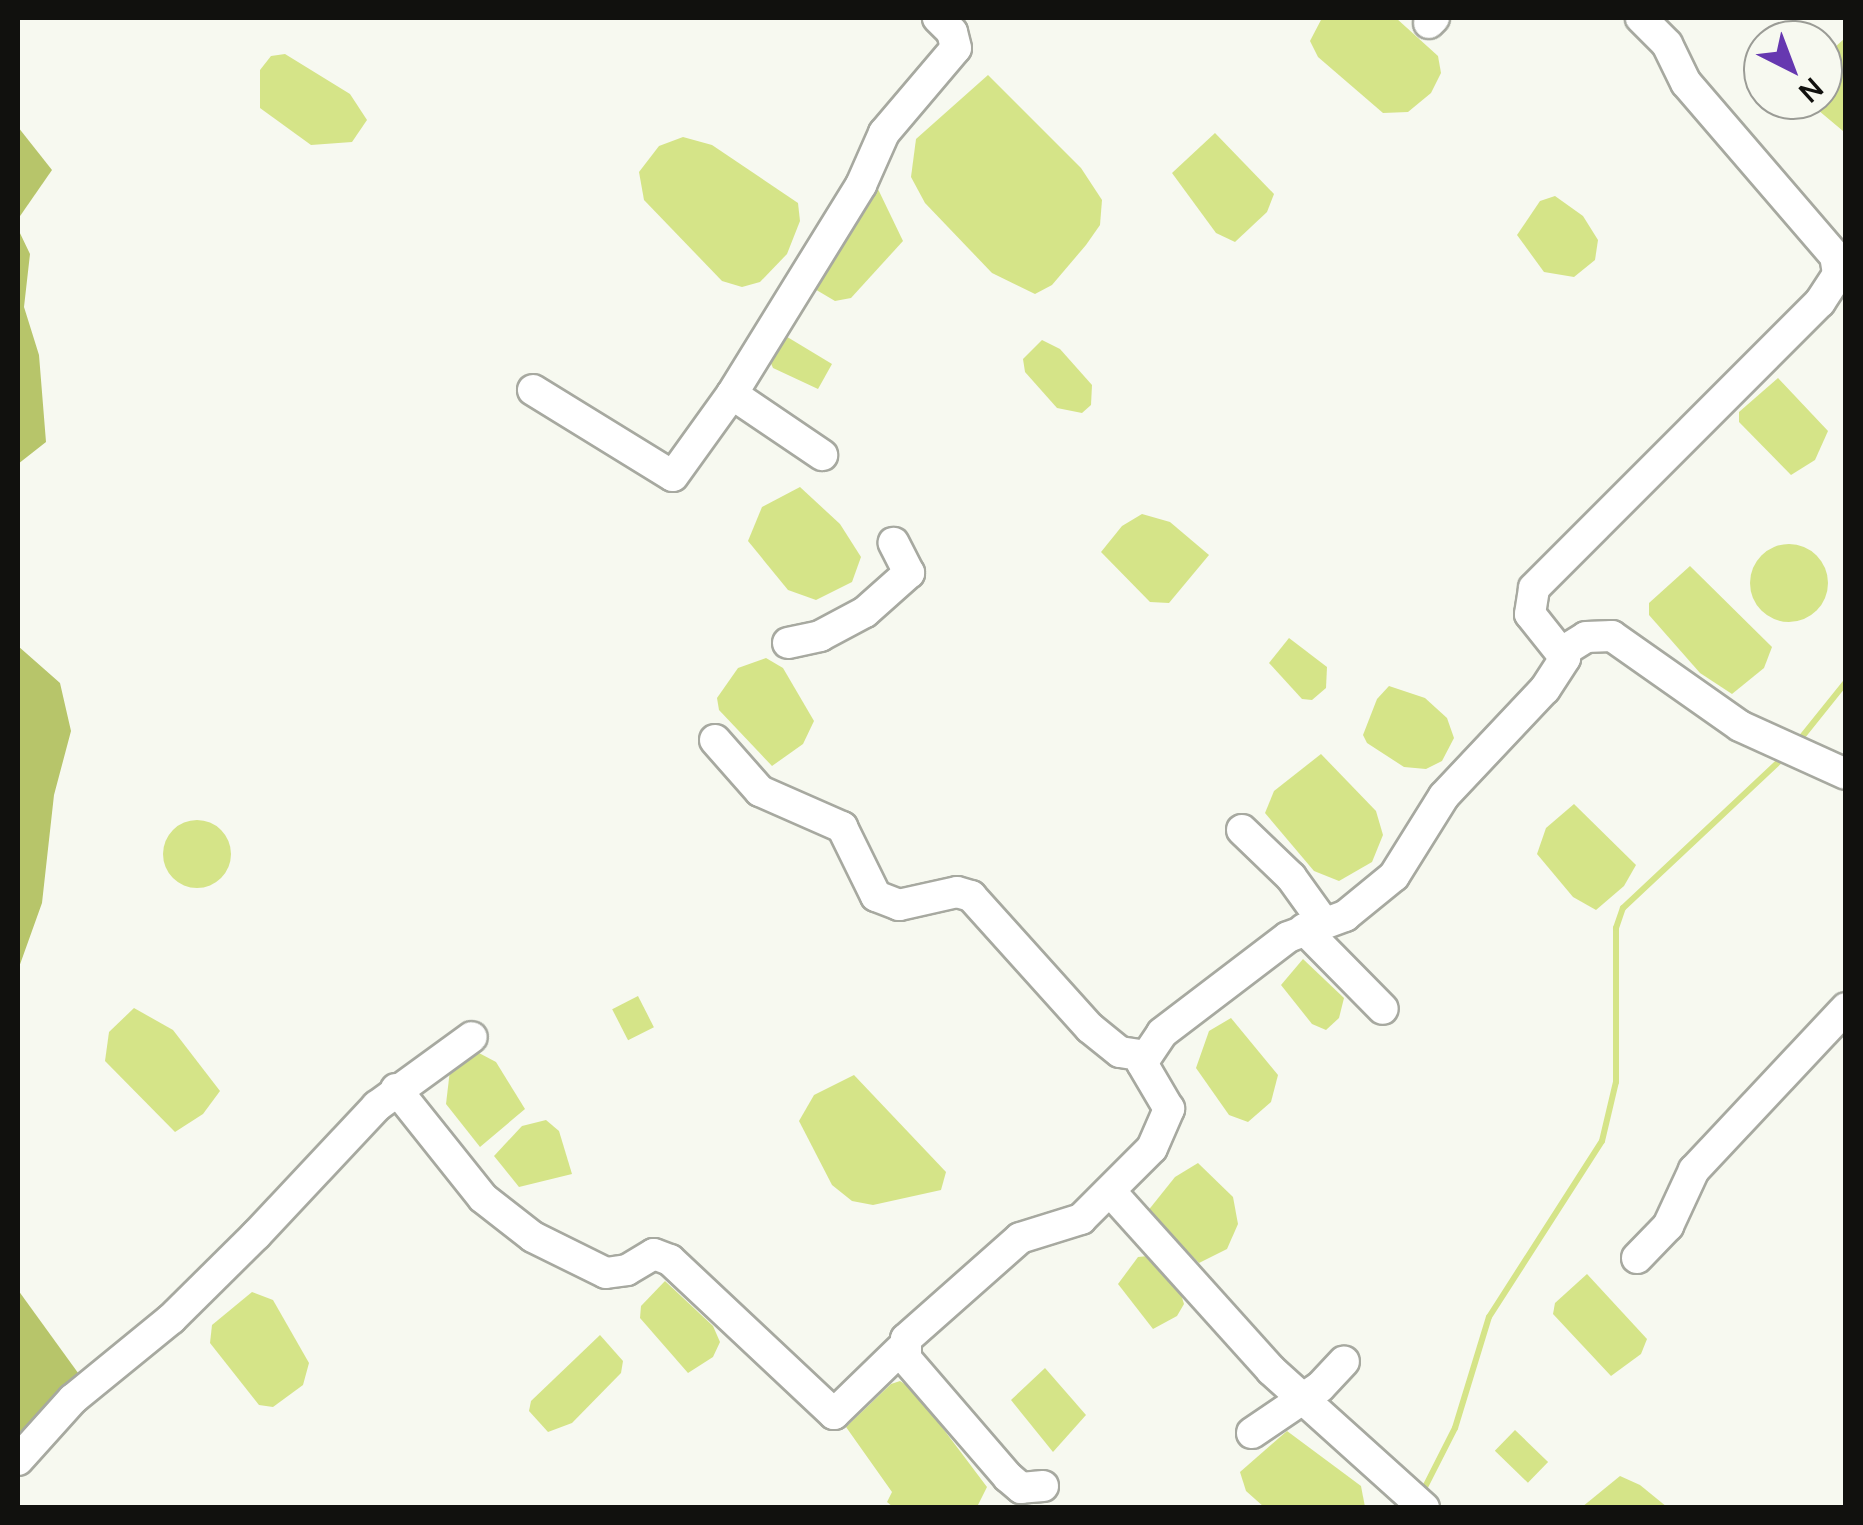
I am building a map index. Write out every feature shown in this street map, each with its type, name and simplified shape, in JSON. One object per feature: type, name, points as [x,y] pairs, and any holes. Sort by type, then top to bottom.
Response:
[{"type":"street","points":[[533,390],[673,476],[732,394],[861,185],[884,133],[956,48],[952,32],[938,18]]},
{"type":"street","points":[[396,1089],[484,1198],[533,1237],[606,1272],[628,1270],[654,1254],[670,1260],[834,1414],[1009,1246],[1073,1224],[1110,1191],[1168,1125],[1169,1109],[1142,1068],[1145,1056],[1188,1010],[1314,926],[1345,916],[1394,876],[1468,765],[1545,688],[1565,658],[1530,614],[1534,588],[1820,302],[1838,274],[1834,256],[1686,83],[1666,44],[1641,18]]},
{"type":"street","points":[[732,394],[822,455]]},
{"type":"street","points":[[788,642],[820,636],[865,612],[909,573],[894,543]]},
{"type":"street","points":[[1562,652],[1586,637],[1612,636],[1740,726],[1846,774]]},
{"type":"street","points":[[715,740],[760,791],[842,827],[876,896],[899,905],[957,892],[972,896],[1090,1028],[1120,1052],[1145,1056]]},
{"type":"street","points":[[1242,830],[1291,877],[1314,926],[1384,1009]]},
{"type":"street","points":[[1636,1258],[1668,1226],[1694,1170],[1846,1008]]},
{"type":"street","points":[[18,1460],[73,1398],[171,1319],[396,1089],[472,1037]]},
{"type":"street","points":[[1110,1191],[1304,1399],[1416,1501]]},
{"type":"street","points":[[902,1348],[1008,1477],[1020,1488],[1044,1486]]},
{"type":"street","points":[[1252,1433],[1304,1399],[1344,1361]]},
{"type":"shaded area","points":[[1322,18],[1396,18],[1438,56],[1441,73],[1431,93],[1408,112],[1383,113],[1318,57],[1310,41]]},
{"type":"shaded area","points":[[1843,40],[1846,128],[1843,131],[1830,120],[1843,120]]},
{"type":"shaded area","points":[[285,54],[350,94],[367,120],[352,142],[311,145],[260,108],[260,70],[271,56]]},
{"type":"shaded area","points":[[988,75],[1081,168],[1102,200],[1100,225],[1086,245],[1052,285],[1035,294],[992,273],[925,203],[911,177],[916,139]]},
{"type":"shaded area","points":[[18,127],[52,170],[18,219]]},
{"type":"shaded area","points":[[1215,133],[1274,194],[1267,212],[1235,242],[1216,233],[1172,173]]},
{"type":"shaded area","points":[[683,137],[712,145],[798,203],[800,221],[787,254],[760,282],[742,287],[722,281],[644,200],[639,172],[659,146]]},
{"type":"shaded area","points":[[877,187],[903,241],[851,298],[835,301],[808,285]]},
{"type":"shaded area","points":[[1555,196],[1583,216],[1598,240],[1595,260],[1574,277],[1544,272],[1517,235],[1540,201]]},
{"type":"shaded area","points":[[18,229],[30,254],[24,307],[39,355],[46,442],[18,464]]},
{"type":"shaded area","points":[[784,335],[832,364],[818,389],[773,368],[769,359]]},
{"type":"shaded area","points":[[1042,340],[1060,349],[1092,385],[1091,405],[1082,413],[1057,408],[1025,372],[1023,359]]},
{"type":"shaded area","points":[[1778,378],[1828,431],[1815,460],[1791,475],[1739,422],[1739,412]]},
{"type":"shaded area","points":[[800,487],[840,524],[861,557],[852,582],[816,600],[788,590],[748,541],[762,507]]},
{"type":"shaded area","points":[[1142,514],[1170,522],[1209,555],[1169,603],[1150,602],[1101,552],[1122,526]]},
{"type":"shaded area","points":[[1781,544],[1797,544],[1822,561],[1828,583],[1822,605],[1811,616],[1797,622],[1781,622],[1756,605],[1750,591],[1750,575],[1767,550]]},
{"type":"shaded area","points":[[1690,566],[1772,647],[1764,668],[1732,694],[1700,673],[1649,615],[1649,603]]},
{"type":"shaded area","points":[[1289,638],[1327,667],[1326,688],[1312,700],[1302,699],[1269,663]]},
{"type":"shaded area","points":[[18,646],[60,683],[71,731],[54,795],[42,903],[18,970]]},
{"type":"shaded area","points":[[766,658],[783,668],[814,721],[803,744],[772,766],[719,710],[717,698],[738,668]]},
{"type":"shaded area","points":[[1389,686],[1425,698],[1447,718],[1454,738],[1442,761],[1426,769],[1404,767],[1367,743],[1363,735],[1377,699]]},
{"type":"shaded area","points":[[1321,754],[1376,811],[1383,835],[1372,862],[1339,881],[1314,871],[1265,813],[1274,791]]},
{"type":"shaded area","points":[[1574,804],[1636,865],[1624,886],[1596,910],[1573,897],[1537,854],[1546,828]]},
{"type":"shaded area","points":[[197,820],[210,822],[221,830],[229,841],[229,867],[221,878],[210,886],[197,888],[184,886],[173,878],[165,867],[163,854],[165,841],[173,830],[184,822]]},
{"type":"shaded area","points":[[1303,959],[1344,998],[1339,1018],[1326,1030],[1312,1024],[1281,985]]},
{"type":"shaded area","points":[[638,996],[654,1027],[628,1040],[612,1009]]},
{"type":"shaded area","points":[[134,1008],[173,1030],[220,1091],[203,1114],[175,1132],[105,1061],[109,1032]]},
{"type":"shaded area","points":[[1231,1018],[1278,1075],[1271,1102],[1248,1122],[1229,1115],[1196,1068],[1209,1031]]},
{"type":"shaded area","points":[[479,1053],[496,1062],[525,1109],[480,1147],[446,1104],[450,1070]]},
{"type":"shaded area","points":[[854,1075],[946,1172],[941,1190],[873,1205],[852,1201],[832,1185],[799,1121],[814,1095]]},
{"type":"shaded area","points":[[546,1120],[559,1131],[572,1174],[519,1187],[494,1156],[522,1126]]},
{"type":"shaded area","points":[[1198,1163],[1233,1197],[1238,1224],[1227,1249],[1199,1263],[1147,1212],[1175,1177]]},
{"type":"shaded area","points":[[1148,1256],[1179,1288],[1184,1304],[1177,1316],[1153,1329],[1118,1284],[1138,1257]]},
{"type":"shaded area","points":[[1587,1274],[1647,1339],[1641,1354],[1611,1376],[1553,1314],[1555,1303]]},
{"type":"shaded area","points":[[665,1281],[713,1326],[720,1342],[713,1357],[688,1373],[640,1318],[641,1306]]},
{"type":"shaded area","points":[[18,1290],[81,1377],[18,1440]]},
{"type":"shaded area","points":[[252,1292],[273,1300],[309,1363],[303,1385],[273,1407],[259,1405],[210,1343],[212,1325]]},
{"type":"shaded area","points":[[600,1335],[623,1361],[621,1373],[572,1423],[548,1432],[529,1411],[531,1401]]},
{"type":"shaded area","points":[[1045,1368],[1086,1415],[1053,1452],[1011,1400]]},
{"type":"shaded area","points":[[900,1381],[914,1390],[987,1487],[977,1507],[893,1507],[887,1502],[892,1492],[846,1427],[891,1384]]},
{"type":"shaded area","points":[[1515,1430],[1548,1462],[1528,1483],[1495,1451]]},
{"type":"shaded area","points":[[1287,1431],[1361,1486],[1365,1507],[1264,1507],[1246,1491],[1240,1472]]},
{"type":"shaded area","points":[[1620,1476],[1640,1485],[1667,1507],[1582,1507]]},
{"type":"waterway","points":[[1797,743],[1846,682]]},
{"type":"waterway","points":[[1422,1493],[1455,1428],[1489,1317],[1602,1141],[1616,1082],[1616,928],[1623,908],[1785,756]]}]
